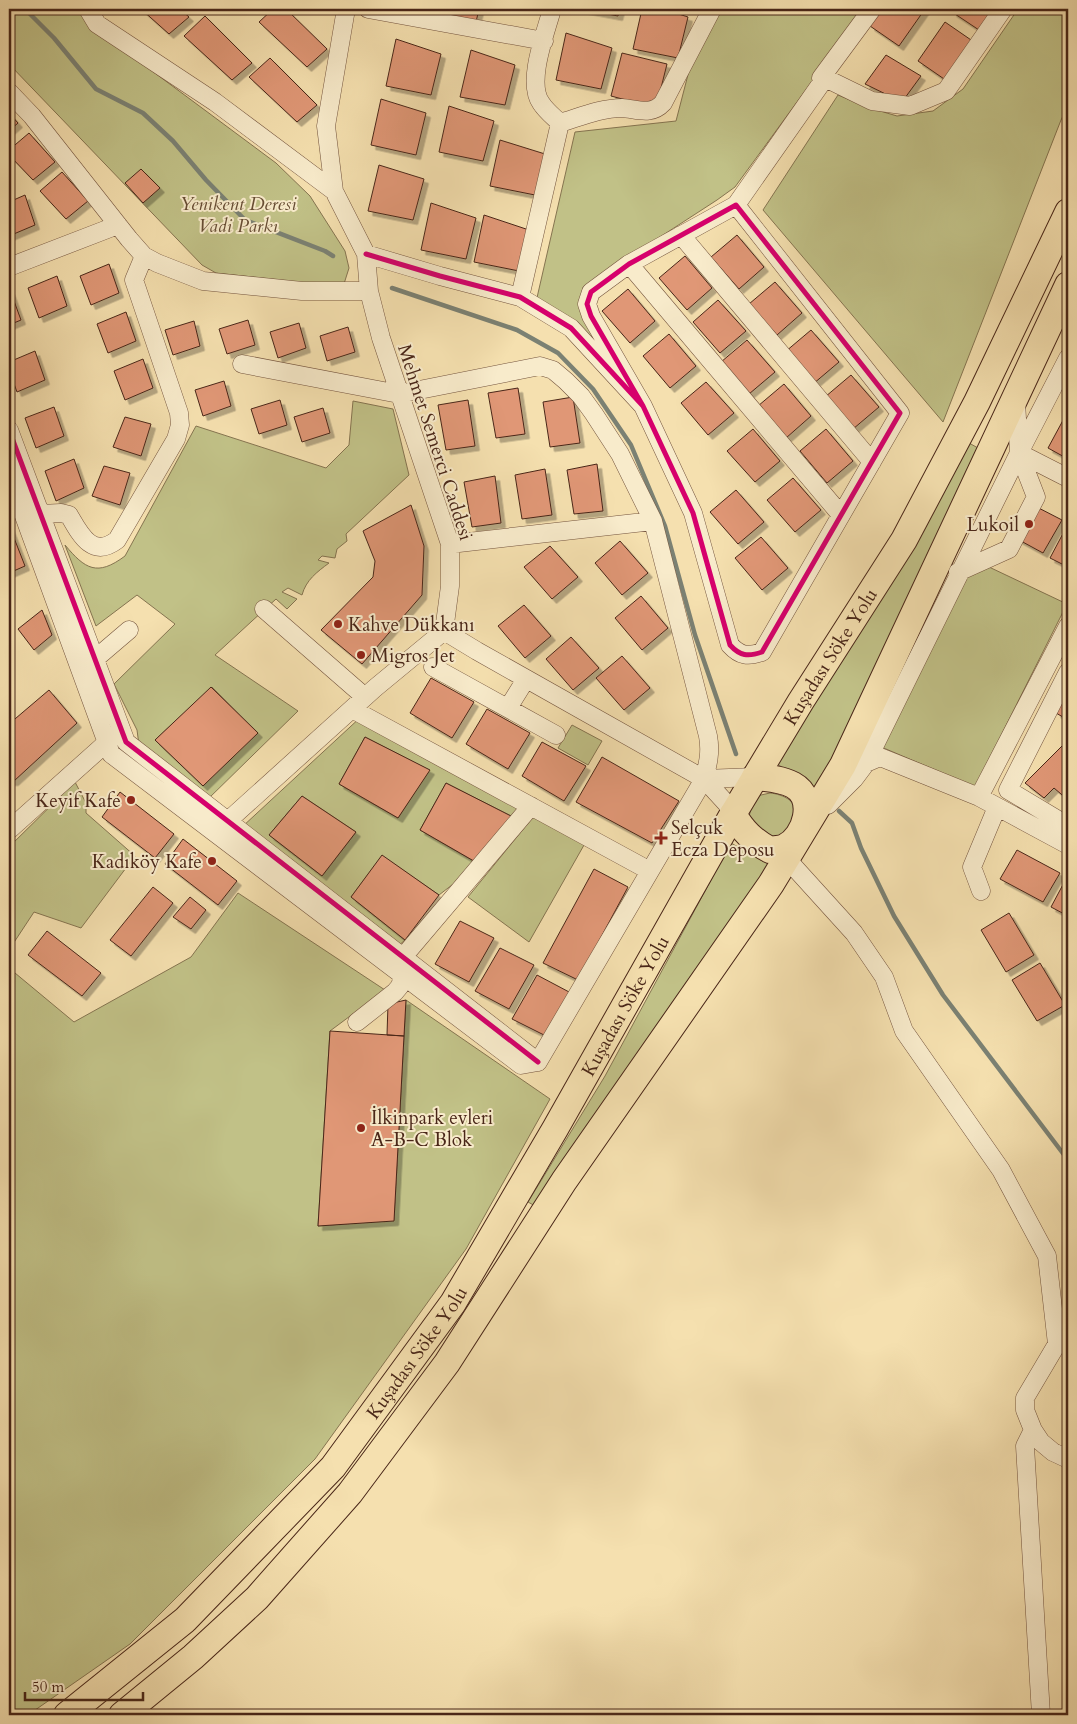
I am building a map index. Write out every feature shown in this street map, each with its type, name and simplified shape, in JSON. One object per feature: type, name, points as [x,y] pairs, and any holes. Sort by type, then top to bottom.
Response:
[{"type":"highway","name":"Kuşadası Söke Yolu","points":[[67,1715],[185,1620],[339,1459],[453,1303],[560,1120],[733,814],[800,701],[904,540],[977,402],[1068,212]]},
{"type":"highway","name":"Kuşadası Söke Yolu","points":[[122,1715],[193,1657],[256,1598],[350,1493],[447,1363],[564,1181],[771,884],[778,854],[801,832],[843,765],[1068,285]]},
{"type":"highway","points":[[756,777],[776,779],[795,786],[804,797],[808,812],[801,832]]},
{"type":"highway","points":[[733,814],[754,842],[778,854]]},
{"type":"street","points":[[88,9],[97,24],[216,102],[334,191]]},
{"type":"street","name":"Mehmet Semerci Caddesi","points":[[346,9],[326,126],[334,191],[366,254],[369,291],[381,338],[450,544],[450,586],[444,631]]},
{"type":"street","points":[[368,9],[544,41]]},
{"type":"street","points":[[552,9],[536,68],[535,86],[541,103],[560,123]]},
{"type":"street","points":[[560,123],[609,109],[642,111],[658,108],[663,103],[712,9]]},
{"type":"street","points":[[736,205],[900,413],[762,652],[751,656],[738,653],[730,645],[694,513],[643,406],[587,304],[591,292],[629,264],[736,205],[872,9]]},
{"type":"street","points":[[823,78],[872,101],[910,106],[946,91],[1003,9]]},
{"type":"street","points":[[9,92],[32,116],[144,256],[203,281],[302,291],[369,291]]},
{"type":"street","points":[[520,297],[560,123]]},
{"type":"street","points":[[9,258],[115,221]]},
{"type":"street","points":[[9,267],[115,221]]},
{"type":"street","points":[[681,235],[872,462]]},
{"type":"street","points":[[366,254],[520,297],[571,328],[643,406]]},
{"type":"street","points":[[40,514],[61,513],[69,515],[81,536],[90,544],[102,547],[112,544],[117,540],[176,439],[180,425],[179,413],[134,280],[144,256]]},
{"type":"street","points":[[629,264],[841,514]]},
{"type":"street","points":[[801,832],[854,779],[866,763],[1068,358]]},
{"type":"street","points":[[9,430],[126,742],[221,827],[404,976],[521,1065],[538,1062],[704,779],[709,760],[708,736],[653,521],[630,473],[606,431],[581,396],[553,370],[540,366],[400,394],[242,364]]},
{"type":"street","points":[[921,596],[961,570],[1009,549],[1036,497],[1019,453],[1016,396]]},
{"type":"street","points":[[1019,453],[1068,478]]},
{"type":"street","points":[[9,475],[111,754],[221,827],[403,957],[538,1062]]},
{"type":"street","points":[[450,544],[653,521]]},
{"type":"street","points":[[264,609],[359,703],[531,806],[650,872]]},
{"type":"street","points":[[979,797],[1068,626]]},
{"type":"street","points":[[95,659],[129,630]]},
{"type":"street","points":[[221,827],[359,703],[444,631],[704,779],[726,803],[733,814]]},
{"type":"street","points":[[433,667],[556,735]]},
{"type":"street","points":[[979,797],[997,795],[1008,790],[1068,672]]},
{"type":"street","points":[[508,708],[526,679]]},
{"type":"street","points":[[9,830],[121,729]]},
{"type":"street","points":[[866,763],[880,757],[979,797],[1068,845]]},
{"type":"street","points":[[704,779],[756,777]]},
{"type":"street","points":[[1008,790],[1068,826]]},
{"type":"street","points":[[403,957],[531,806]]},
{"type":"street","points":[[982,891],[972,867],[996,807]]},
{"type":"street","points":[[778,854],[854,934],[884,977],[904,1031],[1001,1170],[1047,1256],[1057,1344],[1025,1398],[1025,1410],[1033,1430],[1042,1442],[1053,1452],[1068,1459]]},
{"type":"street","points":[[357,1022],[395,992],[404,976]]},
{"type":"street","points":[[1033,1430],[1025,1446],[1041,1715]]},
{"type":"green space","name":"Yenikent Deresi Vadi Parkı","points":[[9,9],[79,9],[93,27],[276,163],[310,196],[345,251],[349,268],[343,287],[216,273],[202,265],[9,64]]},
{"type":"green space","points":[[705,9],[865,9],[735,187],[583,287],[580,305],[607,360],[536,302],[575,132],[676,121]]},
{"type":"green space","points":[[1018,9],[1068,9],[1068,106],[943,422],[763,210],[838,95],[870,108],[897,116],[933,111],[963,89]]},
{"type":"green space","points":[[353,401],[393,409],[409,475],[346,534],[347,541],[337,549],[335,558],[322,556],[318,560],[329,563],[309,581],[302,595],[288,588],[282,592],[297,599],[287,609],[276,599],[215,655],[298,711],[207,800],[139,745],[137,730],[114,684],[175,624],[137,595],[96,626],[65,545],[85,565],[92,567],[107,567],[125,556],[196,426],[326,468],[349,445]],"holes":[[[212,687],[257,733],[203,785],[155,740]]]},
{"type":"green space","points":[[969,443],[978,448],[835,759],[816,788],[777,764]]},
{"type":"green space","points":[[989,567],[1067,604],[975,787],[879,746],[963,576]]},
{"type":"green space","points":[[363,715],[523,802],[511,816],[446,783],[420,830],[479,864],[439,895],[382,856],[351,897],[405,940],[397,947],[242,827]],"holes":[[[365,737],[429,770],[398,818],[339,784]],[[302,796],[356,832],[322,876],[269,835]]]},
{"type":"green space","points":[[572,725],[602,741],[588,765],[558,748]]},
{"type":"green space","points":[[75,782],[86,803],[86,813],[135,856],[81,928],[34,912],[9,950],[9,847]]},
{"type":"green space","points":[[770,793],[785,797],[796,807],[796,818],[785,836],[766,838],[749,816],[754,799]]},
{"type":"green space","points":[[538,811],[588,838],[529,942],[468,897]]},
{"type":"green space","points":[[731,843],[773,867],[537,1207],[528,1202],[605,1076]]},
{"type":"green space","points":[[238,893],[385,990],[330,1031],[318,1226],[394,1220],[406,1000],[550,1099],[466,1249],[315,1459],[130,1644],[28,1715],[9,1715],[9,968],[74,1022],[191,957]]},
{"type":"building","points":[[141,9],[180,9],[189,17],[169,34]]},
{"type":"building","points":[[273,9],[286,9],[327,49],[307,67],[259,22]]},
{"type":"building","points":[[432,9],[479,9],[476,22],[431,13]]},
{"type":"building","points":[[581,9],[620,9],[618,16]]},
{"type":"building","points":[[642,9],[663,9],[688,17],[678,58],[633,49]]},
{"type":"building","points":[[882,9],[925,9],[899,46],[870,26]]},
{"type":"building","points":[[954,9],[997,9],[982,32],[952,12]]},
{"type":"building","points":[[205,16],[252,63],[232,80],[184,36]]},
{"type":"building","points":[[945,22],[974,42],[947,81],[918,61]]},
{"type":"building","points":[[566,33],[612,48],[601,89],[556,80]]},
{"type":"building","points":[[396,39],[441,54],[431,95],[386,86]]},
{"type":"building","points":[[471,50],[515,65],[505,105],[460,97]]},
{"type":"building","points":[[622,53],[667,64],[656,108],[611,96]]},
{"type":"building","points":[[886,55],[921,76],[902,102],[865,84]]},
{"type":"building","points":[[270,58],[317,105],[297,122],[249,77]]},
{"type":"building","points":[[381,99],[426,113],[416,155],[371,145]]},
{"type":"building","points":[[449,106],[494,121],[483,161],[439,152]]},
{"type":"building","points":[[9,113],[18,123],[9,131]]},
{"type":"building","points":[[29,133],[55,162],[33,180],[9,155],[9,150]]},
{"type":"building","points":[[500,140],[545,154],[535,195],[490,186]]},
{"type":"building","points":[[379,165],[424,179],[413,220],[368,211]]},
{"type":"building","points":[[141,169],[160,188],[143,203],[125,183]]},
{"type":"building","points":[[62,172],[88,201],[66,219],[40,191]]},
{"type":"building","points":[[25,195],[35,225],[9,236],[9,202]]},
{"type":"building","points":[[431,203],[476,218],[466,259],[421,250]]},
{"type":"building","points":[[484,215],[529,230],[519,271],[474,262]]},
{"type":"building","points":[[737,235],[764,267],[739,289],[711,257]]},
{"type":"building","points":[[685,256],[712,288],[687,310],[659,278]]},
{"type":"building","points":[[109,264],[119,293],[91,305],[80,276]]},
{"type":"building","points":[[57,276],[67,306],[39,318],[28,288]]},
{"type":"building","points":[[775,282],[802,313],[777,335],[749,304]]},
{"type":"building","points":[[628,289],[655,321],[630,343],[602,311]]},
{"type":"building","points":[[9,291],[21,320],[9,325]]},
{"type":"building","points":[[718,300],[746,331],[720,353],[693,322]]},
{"type":"building","points":[[126,312],[136,341],[108,353],[97,324]]},
{"type":"building","points":[[248,320],[255,345],[227,354],[219,329]]},
{"type":"building","points":[[194,321],[200,346],[173,355],[165,330]]},
{"type":"building","points":[[299,323],[306,348],[278,358],[270,332]]},
{"type":"building","points":[[348,327],[355,352],[327,361],[320,336]]},
{"type":"building","points":[[811,330],[839,362],[813,384],[785,352]]},
{"type":"building","points":[[669,334],[696,366],[670,388],[643,356]]},
{"type":"building","points":[[747,340],[775,372],[749,394],[721,362]]},
{"type":"building","points":[[35,351],[45,380],[17,392],[9,370],[9,362]]},
{"type":"building","points":[[143,359],[153,388],[125,400],[114,371]]},
{"type":"building","points":[[851,375],[879,407],[853,429],[825,397]]},
{"type":"building","points":[[224,381],[231,406],[203,416],[195,390]]},
{"type":"building","points":[[706,382],[734,413],[708,435],[681,403]]},
{"type":"building","points":[[784,384],[811,416],[786,438],[758,406]]},
{"type":"building","points":[[518,388],[525,434],[496,438],[488,393]]},
{"type":"building","points":[[573,397],[580,443],[550,447],[543,402]]},
{"type":"building","points":[[280,400],[287,425],[259,434],[251,409]]},
{"type":"building","points":[[468,400],[475,446],[446,450],[438,405]]},
{"type":"building","points":[[54,407],[64,436],[36,448],[25,418]]},
{"type":"building","points":[[323,408],[330,433],[302,442],[294,417]]},
{"type":"building","points":[[1068,411],[1068,459],[1048,448]]},
{"type":"building","points":[[125,417],[151,424],[141,456],[113,447]]},
{"type":"building","points":[[753,429],[780,461],[755,482],[727,451]]},
{"type":"building","points":[[826,429],[853,461],[827,483],[800,451]]},
{"type":"building","points":[[74,459],[84,488],[56,501],[45,471]]},
{"type":"building","points":[[597,464],[603,511],[574,514],[567,470]]},
{"type":"building","points":[[104,466],[130,473],[120,505],[92,496]]},
{"type":"building","points":[[545,469],[552,515],[522,519],[515,475]]},
{"type":"building","points":[[495,476],[501,523],[472,527],[464,482]]},
{"type":"building","points":[[793,478],[821,510],[795,532],[767,500]]},
{"type":"building","points":[[736,490],[764,522],[738,544],[710,512]]},
{"type":"building","points":[[1027,502],[1062,520],[1043,553],[1008,534]]},
{"type":"building","points":[[411,505],[424,546],[422,595],[362,664],[321,630],[373,577],[375,561],[363,531]]},
{"type":"building","points":[[1068,524],[1068,567],[1050,558]]},
{"type":"building","points":[[9,525],[25,566],[9,573]]},
{"type":"building","points":[[761,537],[788,568],[762,590],[735,558]]},
{"type":"building","points":[[620,541],[648,573],[622,595],[595,563]]},
{"type":"building","points":[[550,546],[578,577],[552,599],[524,567]]},
{"type":"building","points":[[641,596],[668,628],[642,650],[615,618]]},
{"type":"building","points":[[524,605],[551,636],[525,658],[498,626]]},
{"type":"building","points":[[42,610],[52,635],[34,650],[18,629]]},
{"type":"building","points":[[571,637],[599,668],[573,690],[546,659]]},
{"type":"building","points":[[622,656],[650,688],[624,710],[596,678]]},
{"type":"building","points":[[431,678],[474,702],[452,738],[410,713]]},
{"type":"building","points":[[211,687],[258,733],[203,786],[155,740]]},
{"type":"building","points":[[49,690],[77,723],[14,781],[9,781],[9,724]]},
{"type":"building","points":[[1068,696],[1068,720],[1056,713]]},
{"type":"building","points":[[487,709],[530,733],[508,769],[466,744]]},
{"type":"building","points":[[365,737],[430,770],[398,818],[339,784]]},
{"type":"building","points":[[1068,740],[1068,800],[1054,788],[1044,798],[1025,783]]},
{"type":"building","points":[[542,742],[586,766],[564,801],[522,776]]},
{"type":"building","points":[[602,757],[679,801],[652,843],[576,802]]},
{"type":"building","points":[[446,783],[511,816],[479,864],[420,830]]},
{"type":"building","points":[[120,792],[174,834],[155,858],[102,817]]},
{"type":"building","points":[[302,796],[356,832],[322,876],[269,835]]},
{"type":"building","points":[[183,839],[237,881],[218,905],[165,864]]},
{"type":"building","points":[[1017,850],[1060,873],[1043,902],[1000,879]]},
{"type":"building","points":[[382,855],[439,895],[405,940],[351,897]]},
{"type":"building","points":[[594,869],[628,887],[578,980],[543,963]]},
{"type":"building","points":[[1068,878],[1068,916],[1051,907]]},
{"type":"building","points":[[153,887],[173,903],[131,956],[110,940]]},
{"type":"building","points":[[190,897],[206,910],[191,929],[173,917]]},
{"type":"building","points":[[1009,913],[1034,955],[1006,972],[981,930]]},
{"type":"building","points":[[460,921],[494,938],[469,982],[435,964]]},
{"type":"building","points":[[47,931],[101,973],[82,996],[28,955]]},
{"type":"building","points":[[500,948],[534,965],[509,1009],[475,991]]},
{"type":"building","points":[[1040,963],[1065,1005],[1037,1021],[1012,980]]},
{"type":"building","points":[[537,975],[571,993],[546,1036],[512,1019]]},
{"type":"building","points":[[406,1000],[404,1036],[387,1035],[388,1004]]},
{"type":"building","name":"İlkinpark evleri A-B-C Blok","points":[[330,1031],[404,1036],[394,1221],[318,1226]]},
{"type":"waterway","points":[[25,9],[54,38],[96,89],[143,113],[173,141],[206,180],[245,220],[325,251],[333,256]]},
{"type":"waterway","points":[[392,288],[517,330],[558,353],[593,389],[631,445],[665,526],[695,635],[736,754]]},
{"type":"waterway","points":[[839,811],[852,823],[861,848],[894,916],[943,995],[1068,1160]]},
{"type":"cycle path","points":[[366,254],[520,297],[571,328],[643,406],[693,513],[730,645],[744,654],[752,655],[762,652],[900,413],[736,205],[629,264],[591,292],[587,304],[591,316],[643,406]]},
{"type":"cycle path","points":[[9,430],[126,742],[538,1062]]},
{"type":"place","name":"Lukoil","points":[[1029,524]]},
{"type":"place","name":"Kahve Dükkanı","points":[[338,624]]},
{"type":"place","name":"Migros Jet","points":[[361,655]]},
{"type":"place","name":"Keyif Kafe","points":[[131,800]]},
{"type":"place","name":"Selçuk Ecza Deposu","points":[[661,838]]},
{"type":"place","name":"Kadıköy Kafe","points":[[212,861]]},
{"type":"place","name":"İlkinpark evleri A-B-C Blok","points":[[361,1128]]}]
